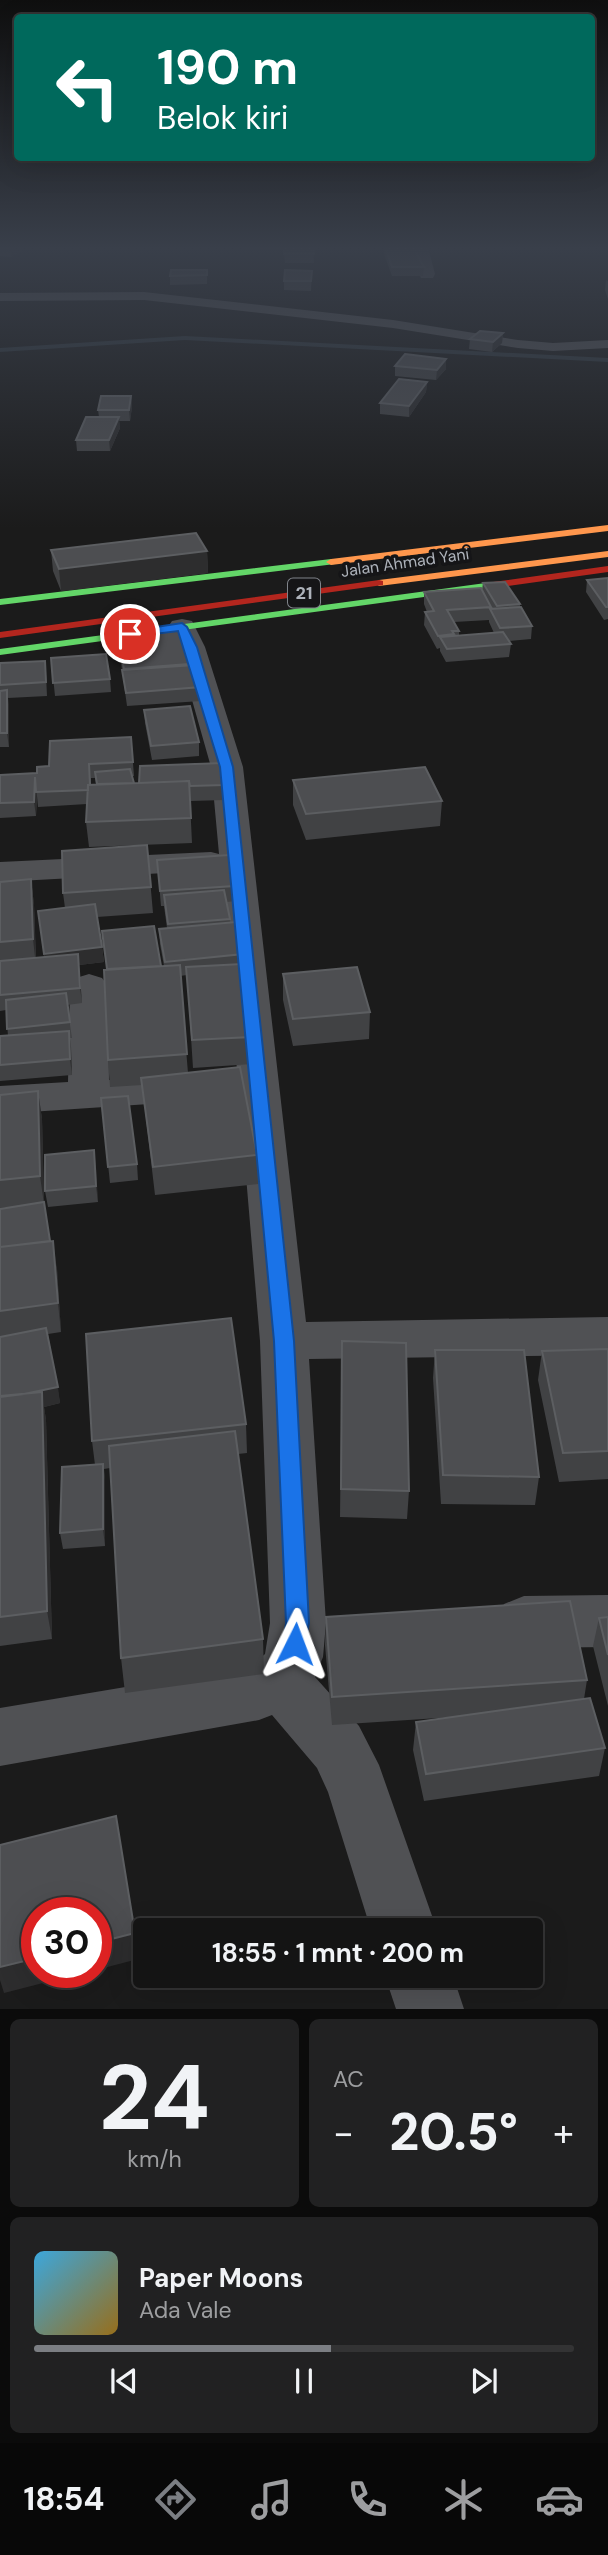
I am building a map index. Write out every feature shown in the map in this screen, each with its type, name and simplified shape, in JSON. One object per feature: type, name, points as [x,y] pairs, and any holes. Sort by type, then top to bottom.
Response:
[{"type":"main road","points":[[0,602],[464,551],[608,528]]},
{"type":"main road","name":"Jalan Ahmad Yani","points":[[0,617],[464,551],[608,541]]},
{"type":"main road","name":"Jalan Ahmad Yani","points":[[0,635],[531,562],[608,554]]},
{"type":"main road","points":[[0,652],[608,569]]},
{"type":"street","points":[[0,1737],[259,1692],[281,1682],[293,1665],[298,1623],[284,1341],[238,861],[227,767],[191,647],[182,627]]},
{"type":"street","points":[[0,872],[238,861]]},
{"type":"street","points":[[88,1096],[89,986]]},
{"type":"street","points":[[0,1100],[260,1084]]},
{"type":"street","points":[[284,1341],[608,1336]]},
{"type":"street","points":[[473,1622],[608,1621]]},
{"type":"street","points":[[298,1623],[352,1623]]},
{"type":"street","points":[[281,1682],[338,1747],[357,1787],[400,1918]]},
{"type":"street","points":[[423,1988],[430,2009]]},
{"type":"lane","points":[[498,341],[553,347],[608,344]]},
{"type":"building","points":[[405,354],[446,359],[437,370],[395,366]]},
{"type":"building","points":[[399,379],[427,382],[409,406],[380,403]]},
{"type":"building","points":[[101,396],[131,396],[129,410],[98,410]]},
{"type":"building","points":[[86,417],[119,417],[109,440],[76,440]]},
{"type":"building","points":[[196,533],[207,551],[59,569],[51,550]]},
{"type":"building","points":[[608,578],[608,607],[606,607],[587,580]]},
{"type":"building","points":[[505,582],[520,604],[497,606],[483,583]]},
{"type":"building","points":[[481,588],[491,607],[447,610],[459,631],[438,636],[425,612],[434,611],[424,592]]},
{"type":"building","points":[[521,607],[532,626],[500,628],[490,609]]},
{"type":"building","points":[[180,630],[189,664],[124,669],[117,634]]},
{"type":"building","points":[[503,632],[511,644],[447,649],[440,637]]},
{"type":"building","points":[[106,654],[110,679],[53,683],[51,658]]},
{"type":"building","points":[[45,661],[46,682],[0,685],[0,663]]},
{"type":"building","points":[[195,665],[201,687],[126,693],[122,670]]},
{"type":"building","points":[[7,690],[7,733],[0,733],[0,691]]},
{"type":"building","points":[[190,706],[199,742],[151,746],[144,710]]},
{"type":"building","points":[[131,737],[133,762],[89,764],[88,790],[36,792],[35,777],[34,802],[0,803],[0,775],[37,773],[37,767],[49,766],[50,741]]},
{"type":"building","points":[[223,763],[224,785],[190,786],[189,781],[139,783],[140,766]]},
{"type":"building","points":[[425,767],[442,801],[306,814],[293,780]]},
{"type":"building","points":[[130,769],[134,783],[97,784],[95,772]]},
{"type":"building","points":[[189,781],[191,818],[86,822],[88,785]]},
{"type":"building","points":[[147,845],[151,887],[63,893],[62,851]]},
{"type":"building","points":[[229,855],[234,886],[160,891],[157,860]]},
{"type":"building","points":[[31,879],[33,939],[0,942],[0,882]]},
{"type":"building","points":[[224,890],[230,919],[168,924],[164,895]]},
{"type":"building","points":[[95,904],[102,947],[44,954],[38,911]]},
{"type":"building","points":[[236,922],[243,954],[165,962],[159,929]]},
{"type":"building","points":[[154,926],[161,966],[107,969],[102,931]]},
{"type":"building","points":[[78,954],[80,988],[0,995],[0,961]]},
{"type":"building","points":[[242,964],[251,1037],[192,1040],[186,967]]},
{"type":"building","points":[[180,965],[187,1054],[108,1060],[104,970]]},
{"type":"building","points":[[357,967],[370,1012],[293,1019],[283,974]]},
{"type":"building","points":[[66,993],[70,1022],[7,1029],[6,1000]]},
{"type":"building","points":[[69,1031],[70,1059],[0,1065],[0,1036]]},
{"type":"building","points":[[240,1067],[257,1155],[153,1167],[141,1078]]},
{"type":"building","points":[[38,1091],[40,1176],[0,1180],[0,1095]]},
{"type":"building","points":[[128,1096],[137,1164],[108,1167],[101,1098]]},
{"type":"building","points":[[94,1150],[96,1186],[45,1191],[45,1155]]},
{"type":"building","points":[[44,1202],[50,1241],[0,1247],[0,1209]]},
{"type":"building","points":[[53,1241],[58,1303],[0,1311],[0,1247]]},
{"type":"building","points":[[231,1318],[246,1424],[92,1441],[86,1334]]},
{"type":"building","points":[[46,1328],[58,1387],[0,1397],[0,1337]]},
{"type":"building","points":[[342,1341],[406,1343],[409,1491],[341,1489]]},
{"type":"building","points":[[608,1349],[608,1451],[563,1453],[542,1351]]},
{"type":"building","points":[[435,1350],[524,1350],[539,1477],[443,1475]]},
{"type":"building","points":[[42,1392],[47,1611],[0,1617],[0,1396]]},
{"type":"building","points":[[235,1431],[263,1639],[121,1658],[109,1446]]},
{"type":"building","points":[[103,1464],[103,1529],[60,1533],[62,1467]]},
{"type":"building","points":[[570,1601],[587,1680],[332,1697],[326,1617]]},
{"type":"building","points":[[608,1617],[608,1655],[599,1618]]},
{"type":"building","points":[[590,1698],[605,1748],[426,1774],[416,1722]]},
{"type":"building","points":[[116,1816],[133,1934],[112,1939],[112,1897],[21,1897],[21,1962],[0,1967],[0,1845]]},
{"type":"waterway","points":[[0,350],[143,341]]},
{"type":"waterway","points":[[238,341],[608,360]]},
{"type":"traffic: fast","points":[[0,602],[331,562]]},
{"type":"traffic: fast","points":[[0,652],[493,585]]},
{"type":"traffic: slow","points":[[331,562],[608,528]]},
{"type":"traffic: slow","points":[[379,583],[608,554]]},
{"type":"traffic: jam","points":[[493,585],[608,569]]},
{"type":"traffic: jam","points":[[0,635],[379,583]]},
{"type":"route","points":[[130,634],[182,627],[191,647],[227,767],[284,1341],[298,1623],[295,1644]]}]
